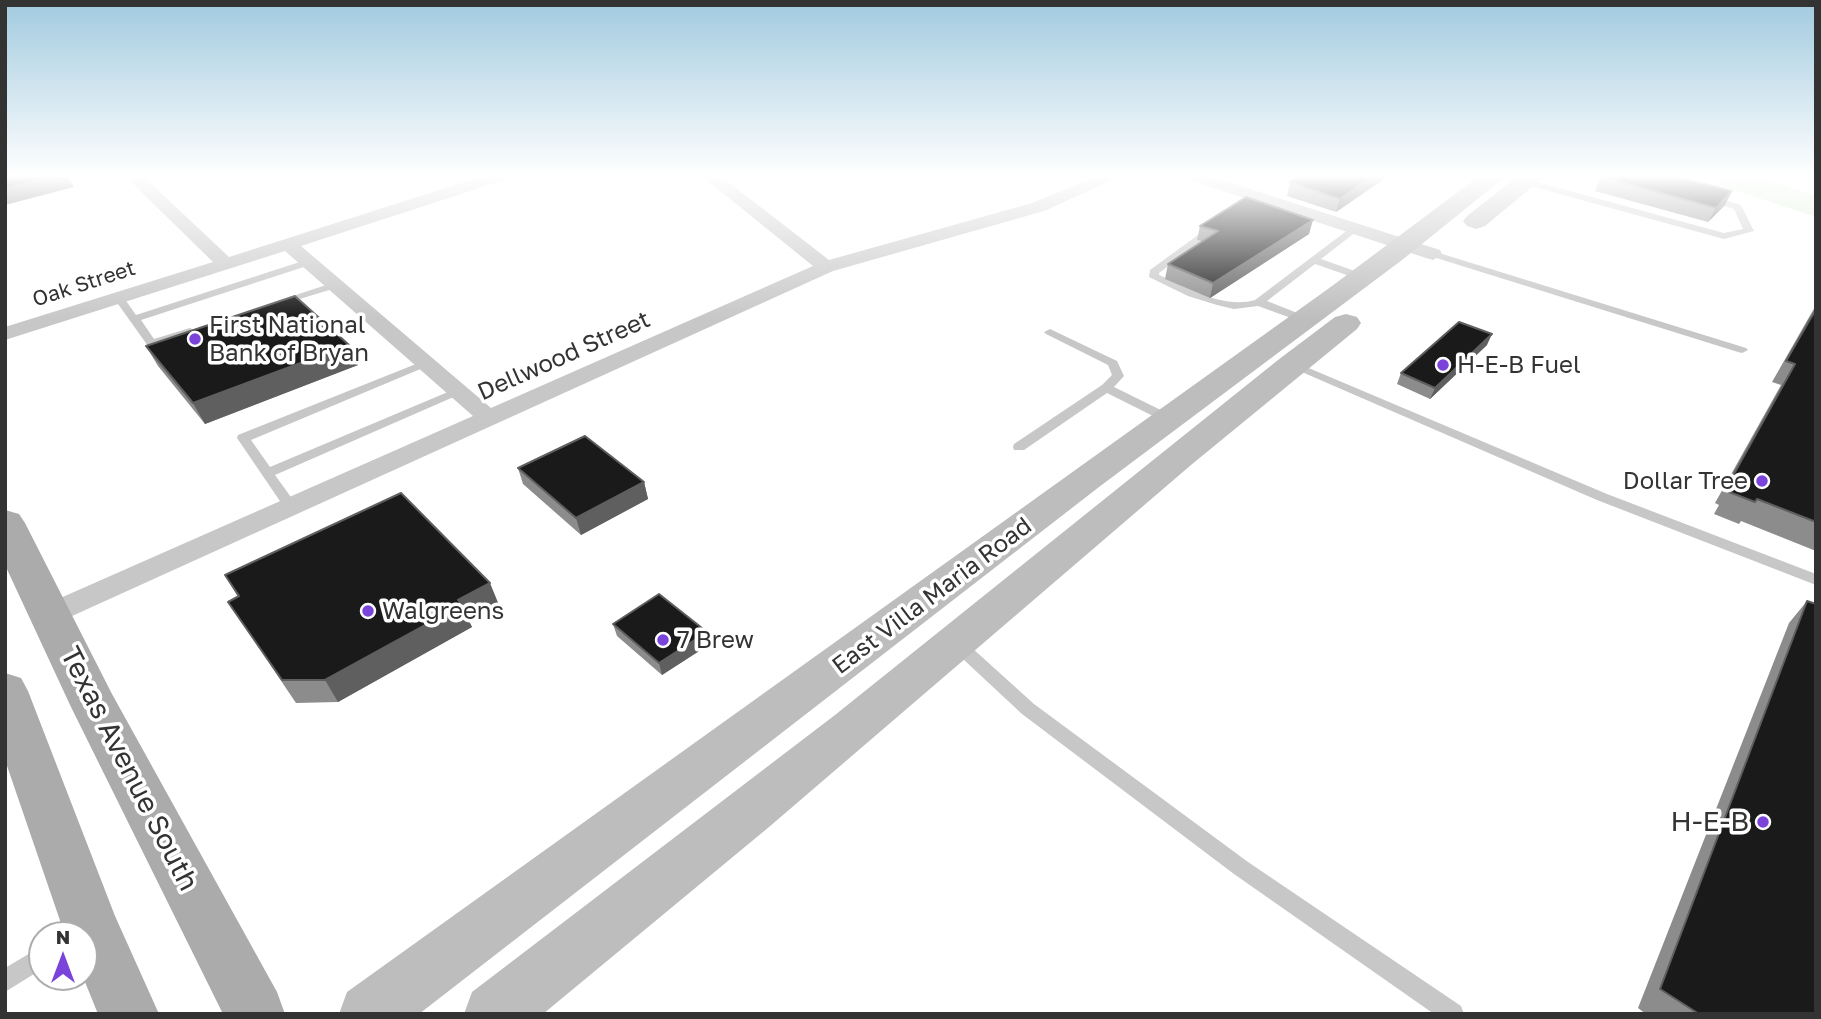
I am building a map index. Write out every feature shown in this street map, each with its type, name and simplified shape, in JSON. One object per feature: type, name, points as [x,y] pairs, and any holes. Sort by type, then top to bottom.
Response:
[{"type":"main road","name":"East Villa Maria Road","points":[[494,1014],[711,844],[1292,364],[1420,251],[1446,225]]},
{"type":"main road","name":"East Villa Maria Road","points":[[369,1014],[668,795],[1169,419],[1364,278],[1420,251],[1461,225]]},
{"type":"main road","name":"Texas Avenue South","points":[[5,523],[95,707],[255,1014]]},
{"type":"main road","points":[[8,707],[81,921]]},
{"type":"main road","points":[[98,957],[129,1014]]},
{"type":"street","points":[[184,225],[224,262]]},
{"type":"street","name":"Oak Street","points":[[5,334],[224,262],[349,225]]},
{"type":"street","points":[[772,225],[826,267]]},
{"type":"street","name":"Dellwood Street","points":[[50,615],[826,267],[979,225]]},
{"type":"street","points":[[1343,225],[1420,251]]},
{"type":"street","points":[[288,244],[490,419]]},
{"type":"lane","points":[[1684,225],[1724,236],[1749,231],[1746,225]]},
{"type":"lane","points":[[1217,226],[1154,272],[1154,277],[1226,305],[1249,306],[1259,302],[1356,228]]},
{"type":"lane","points":[[1420,251],[1742,350]]},
{"type":"lane","points":[[1314,260],[1364,278]]},
{"type":"lane","points":[[134,319],[309,262]]},
{"type":"lane","points":[[270,306],[335,285]]},
{"type":"lane","points":[[118,297],[152,344],[204,327]]},
{"type":"lane","points":[[1259,302],[1306,320]]},
{"type":"lane","points":[[1018,447],[1106,388],[1118,376],[1113,363],[1050,332]]},
{"type":"lane","points":[[291,507],[243,438],[426,363]]},
{"type":"lane","points":[[1292,364],[1612,501],[1816,580]]},
{"type":"lane","points":[[1106,388],[1169,419]]},
{"type":"lane","points":[[268,473],[459,392]]},
{"type":"lane","points":[[955,642],[1049,725],[1241,868],[1453,1014]]},
{"type":"lane","points":[[5,981],[28,966]]},
{"type":"building","points":[[1306,225],[1213,283],[1168,264],[1218,231],[1200,226]]},
{"type":"building","points":[[295,296],[349,345],[193,403],[146,346]]},
{"type":"building","points":[[1816,309],[1816,522],[1757,499],[1755,502],[1729,492],[1735,483],[1730,481],[1795,364],[1786,361]]},
{"type":"building","name":"H-E-B Fuel","points":[[1459,322],[1492,334],[1435,388],[1401,373]]},
{"type":"building","points":[[585,436],[644,482],[576,518],[518,468]]},
{"type":"building","name":"Walgreens","points":[[401,493],[490,583],[458,600],[462,605],[325,680],[282,680],[228,602],[239,596],[225,575]]},
{"type":"building","name":"7 Brew","points":[[659,594],[707,632],[659,663],[613,624]]},
{"type":"building","name":"H-E-B","points":[[1807,601],[1816,604],[1816,1014],[1699,1014],[1660,989]]},
{"type":"place","name":"First National Bank of Bryan","points":[[195,339]]},
{"type":"place","name":"H-E-B Fuel","points":[[1443,365]]},
{"type":"place","name":"Dollar Tree","points":[[1762,481]]},
{"type":"place","name":"Walgreens","points":[[368,611]]},
{"type":"place","name":"7 Brew","points":[[663,640]]},
{"type":"place","name":"H-E-B","points":[[1763,822]]}]
